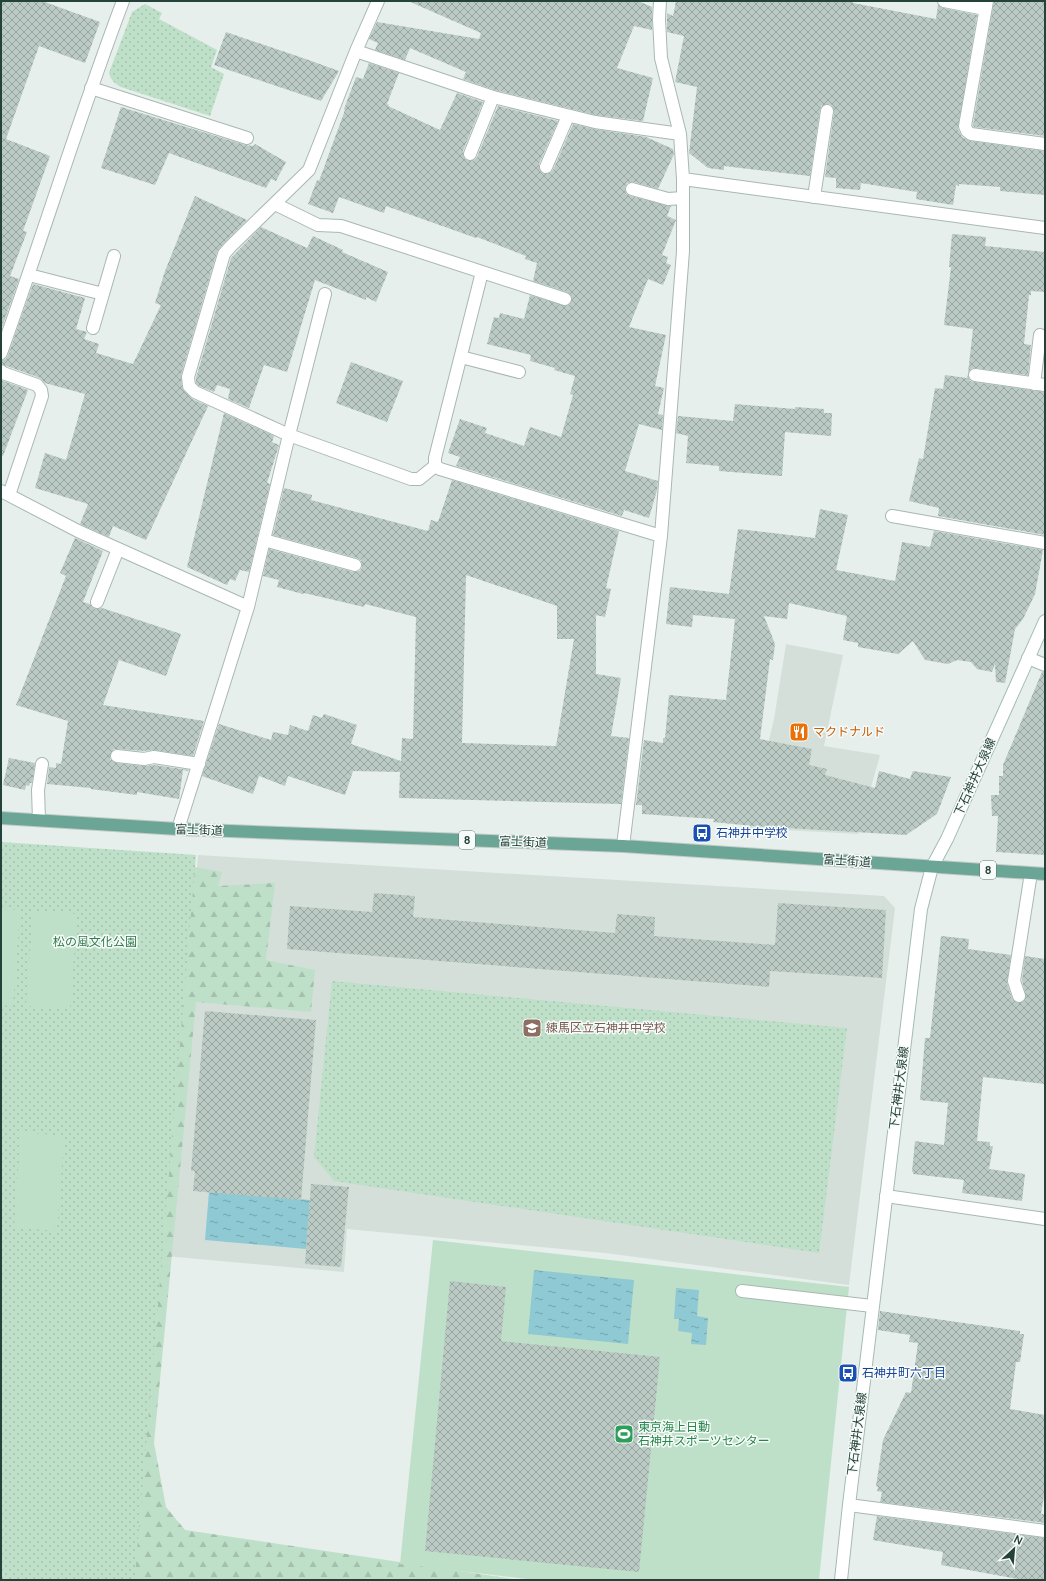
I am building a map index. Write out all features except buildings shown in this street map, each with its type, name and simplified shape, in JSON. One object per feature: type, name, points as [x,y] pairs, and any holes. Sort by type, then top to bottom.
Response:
[{"type":"main road","name":"富士街道","points":[[1,818],[178,829],[623,846],[1045,874]]},
{"type":"street","points":[[1,353],[29,275],[91,88],[123,1]]},
{"type":"street","points":[[378,1],[356,51],[309,170],[224,254],[188,377],[189,386],[195,392],[289,435],[411,479],[419,479],[435,466]]},
{"type":"street","points":[[623,846],[661,536],[683,251],[683,178],[680,134],[661,58],[659,20],[660,1]]},
{"type":"street","points":[[944,1],[986,5],[965,126],[967,131],[971,134],[1045,144]]},
{"type":"street","points":[[356,51],[492,97],[595,122],[680,134]]},
{"type":"street","points":[[91,88],[247,138]]},
{"type":"street","points":[[470,154],[492,97]]},
{"type":"street","points":[[814,197],[827,111]]},
{"type":"street","points":[[546,167],[568,116]]},
{"type":"street","points":[[683,178],[1045,228]]},
{"type":"street","points":[[632,189],[668,199],[683,198]]},
{"type":"street","points":[[275,204],[318,225],[341,226],[565,299]]},
{"type":"street","points":[[93,328],[114,256]]},
{"type":"street","points":[[435,466],[435,458],[482,272]]},
{"type":"street","points":[[29,275],[103,294]]},
{"type":"street","points":[[178,829],[248,607],[289,435],[325,294]]},
{"type":"street","points":[[975,375],[1039,385],[1040,335]]},
{"type":"street","points":[[461,357],[518,372]]},
{"type":"street","points":[[1,371],[2,373],[37,385],[41,390],[42,396],[5,493],[78,531],[248,607]]},
{"type":"street","points":[[435,466],[440,469],[661,536]]},
{"type":"street","points":[[892,516],[1045,543]]},
{"type":"street","points":[[264,540],[355,565]]},
{"type":"street","points":[[97,602],[118,549]]},
{"type":"street","name":"下石神井大泉線","points":[[841,1580],[848,1505],[921,909],[932,867],[947,839],[1045,621]]},
{"type":"street","points":[[1028,658],[1045,665]]},
{"type":"street","points":[[116,756],[144,759],[154,757],[198,764]]},
{"type":"street","points":[[39,820],[38,790],[42,764]]},
{"type":"street","points":[[1019,996],[1014,981],[1030,873]]},
{"type":"street","points":[[886,1196],[1045,1219]]},
{"type":"street","points":[[742,1291],[872,1306]]},
{"type":"street","points":[[848,1505],[1045,1530]]},
{"type":"shaded area","name":"マクドナルド","points":[[786,644],[843,655],[824,746],[880,755],[858,834],[748,828],[774,719]]},
{"type":"shaded area","name":"練馬区立石神井中学校","points":[[198,855],[884,896],[895,908],[849,1285],[605,1253],[347,1229],[344,1272],[165,1256]]},
{"type":"green space","points":[[145,4],[162,13],[159,19],[217,50],[211,67],[224,74],[210,116],[121,87],[111,78],[109,73],[132,12]]},
{"type":"green space","name":"松の風文化公園","points":[[1,842],[196,855],[135,1576],[131,1580],[1,1580]]},
{"type":"green space","points":[[168,862],[222,872],[218,886],[275,883],[266,960],[315,970],[311,1012],[196,1002],[154,1443],[166,1507],[185,1530],[520,1580],[1,1580],[1,1420]]},
{"type":"green space","points":[[1,909],[20,910],[13,1006],[1,1005]]},
{"type":"green space","points":[[33,911],[77,914],[70,1009],[26,1006]]},
{"type":"green space","points":[[332,981],[847,1028],[819,1253],[334,1181],[314,1157]]},
{"type":"green space","points":[[21,1132],[64,1136],[57,1231],[14,1227]]},
{"type":"green space","name":"東京海上日動 石神井スポーツセンター","points":[[433,1240],[849,1287],[819,1580],[536,1580],[400,1564]]},
{"type":"water","points":[[209,1192],[310,1200],[306,1249],[205,1240]]},
{"type":"water","points":[[534,1270],[634,1280],[628,1344],[528,1334]]},
{"type":"water","points":[[676,1288],[699,1290],[697,1316],[708,1318],[706,1345],[691,1344],[692,1333],[678,1331],[679,1319],[674,1319]]},
{"type":"place","name":"マクドナルド","points":[[799,732]]},
{"type":"place","name":"石神井中学校","points":[[702,833]]},
{"type":"place","name":"練馬区立石神井中学校","points":[[532,1028]]},
{"type":"place","name":"石神井町六丁目","points":[[848,1373]]},
{"type":"place","name":"東京海上日動 石神井スポーツセンター","points":[[624,1434]]}]
